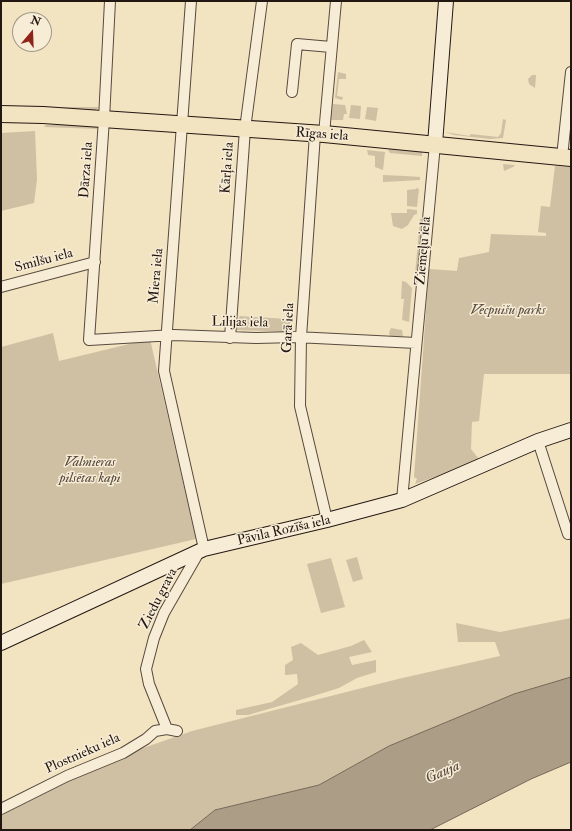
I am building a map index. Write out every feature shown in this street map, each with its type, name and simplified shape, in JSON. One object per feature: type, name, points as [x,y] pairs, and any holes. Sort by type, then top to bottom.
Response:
[{"type":"main road","name":"Rīgas iela","points":[[1,114],[104,119],[319,134],[435,144],[566,158]]},
{"type":"main road","name":"Rīgas iela","points":[[1,123],[41,122],[72,118]]},
{"type":"street","name":"Dārza iela","points":[[89,340],[104,119],[110,1]]},
{"type":"street","name":"Miera iela","points":[[192,1],[164,371],[202,551]]},
{"type":"street","name":"Kārļa iela","points":[[230,338],[245,129],[262,1]]},
{"type":"street","name":"Garā iela","points":[[327,520],[300,406],[301,337],[319,134],[336,1]]},
{"type":"street","name":"Ziemeļu iela","points":[[402,500],[435,144],[446,1]]},
{"type":"street","points":[[292,92],[297,44],[331,47]]},
{"type":"street","points":[[566,158],[571,72]]},
{"type":"street","name":"Smilšu iela","points":[[1,288],[94,262]]},
{"type":"street","name":"Lilijas iela","points":[[89,340],[166,336],[230,338],[301,337],[416,344]]},
{"type":"street","name":"Pāvila Rozīša iela","points":[[1,643],[202,551],[402,500],[537,442],[571,430]]},
{"type":"street","points":[[537,442],[568,534]]},
{"type":"street","name":"Ziedu grava","points":[[166,729],[149,684],[146,669],[154,638],[164,613],[202,551]]},
{"type":"street","points":[[166,729],[177,731]]},
{"type":"street","name":"Plostnieku iela","points":[[1,809],[67,776],[123,753],[146,740],[155,731],[166,729]]},
{"type":"green space","points":[[338,72],[346,74],[346,79],[339,79],[337,96],[343,97],[342,100],[335,98]]},
{"type":"green space","points":[[532,75],[536,75],[535,88],[529,84],[528,79]]},
{"type":"green space","points":[[333,104],[345,105],[347,114],[344,114],[343,120],[331,120]]},
{"type":"green space","points":[[351,105],[361,106],[360,119],[349,118]]},
{"type":"green space","points":[[33,107],[99,107],[94,112]]},
{"type":"green space","points":[[367,107],[378,108],[376,121],[365,119]]},
{"type":"green space","points":[[503,119],[506,120],[503,138],[490,139],[454,135],[445,132],[470,136],[470,134],[498,137],[501,133]]},
{"type":"green space","points":[[46,125],[93,125],[98,129],[44,127]]},
{"type":"green space","points":[[35,131],[37,179],[34,203],[1,211],[1,133]]},
{"type":"green space","points":[[367,150],[385,152],[383,170],[375,167],[375,156],[368,155]]},
{"type":"green space","points":[[388,150],[422,152],[422,156],[390,153]]},
{"type":"green space","points":[[503,164],[514,165],[515,166],[504,171]]},
{"type":"green space","name":"Vecpuišu parks","points":[[555,166],[571,167],[571,374],[484,374],[479,421],[472,422],[471,449],[479,459],[455,470],[415,484],[417,479],[414,477],[429,269],[457,271],[459,258],[489,252],[491,234],[546,236],[546,233],[538,232],[541,206],[550,207]]},
{"type":"green space","points":[[383,175],[420,177],[420,180],[383,182]]},
{"type":"green space","points":[[416,188],[419,189],[417,207],[407,206],[407,190]]},
{"type":"green space","points":[[407,209],[417,210],[417,214],[414,215],[408,225],[402,229],[393,226],[391,213],[407,213]]},
{"type":"green space","points":[[420,219],[422,219],[418,270],[415,275]]},
{"type":"green space","points":[[402,281],[406,282],[412,288],[409,322],[402,320],[404,299],[401,299]]},
{"type":"green space","points":[[293,306],[292,332],[237,330],[237,320],[240,316],[288,319],[289,307]]},
{"type":"green space","points":[[391,328],[402,330],[403,336],[390,336],[389,333]]},
{"type":"green space","name":"Valmieras pilsētas kapi","points":[[53,333],[59,361],[150,339],[196,539],[1,584],[1,347]]},
{"type":"green space","points":[[357,557],[363,579],[353,582],[346,560]]},
{"type":"green space","points":[[331,558],[345,607],[321,613],[307,564]]},
{"type":"green space","points":[[571,618],[571,677],[514,694],[389,746],[319,785],[215,810],[190,830],[1,830],[1,808],[66,775],[192,731],[398,679],[500,656],[495,642],[458,642],[456,623],[500,632]]},
{"type":"green space","points":[[364,640],[372,652],[349,657],[352,665],[376,660],[376,672],[357,678],[339,688],[310,697],[248,715],[236,715],[236,710],[272,702],[298,684],[297,674],[285,675],[285,665],[293,660],[291,647],[301,643],[318,655],[351,646]]},
{"type":"water","name":"Gauja","points":[[571,677],[571,762],[531,779],[430,830],[190,830],[215,810],[319,785],[389,746],[514,694]]}]
